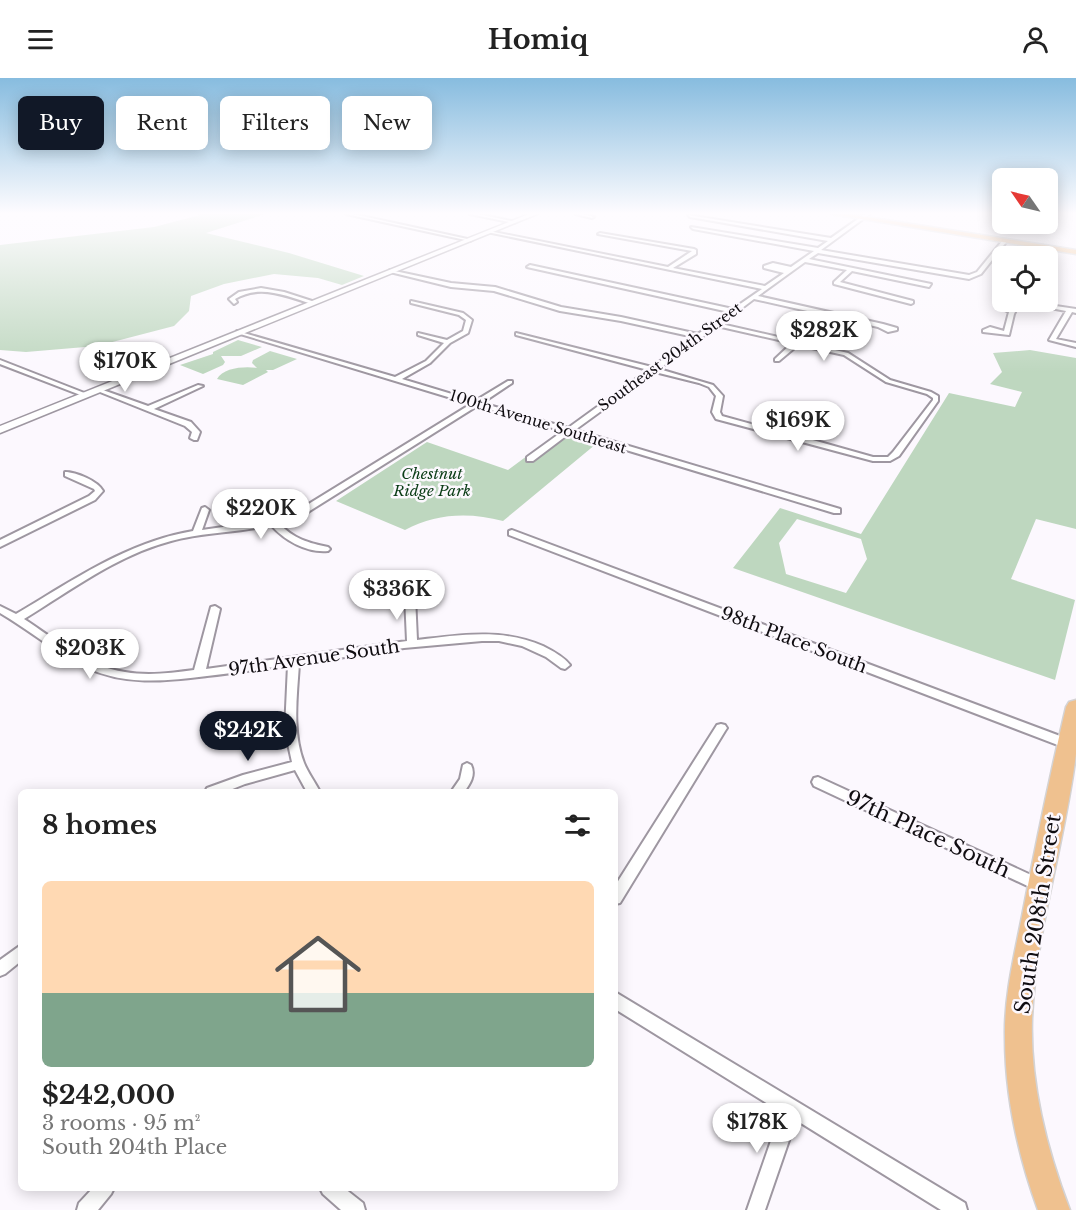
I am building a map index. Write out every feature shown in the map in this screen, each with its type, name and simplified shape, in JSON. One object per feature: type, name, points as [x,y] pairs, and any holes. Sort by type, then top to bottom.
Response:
[{"type":"main road","name":"South 208th Street","points":[[1054,1210],[1037,1156],[1022,1078],[1019,1048],[1024,974],[1039,885],[1072,745],[1076,708]]},
{"type":"street","points":[[0,430],[403,267]]},
{"type":"street","points":[[530,267],[734,311]]},
{"type":"street","points":[[663,267],[767,288]]},
{"type":"street","name":"Southeast 204th Street","points":[[530,459],[795,267]]},
{"type":"street","points":[[840,267],[929,285]]},
{"type":"street","points":[[908,267],[969,278],[979,273],[983,267]]},
{"type":"street","points":[[851,269],[836,281],[838,284],[911,302]]},
{"type":"street","points":[[392,271],[451,285],[495,289],[560,309],[621,319],[697,336]]},
{"type":"street","points":[[242,304],[232,299],[263,290],[312,302]]},
{"type":"street","points":[[753,297],[802,308],[800,310],[804,312],[814,310],[883,326]]},
{"type":"street","points":[[396,379],[428,362],[448,342],[465,332],[469,320],[461,314],[413,302]]},
{"type":"street","points":[[1058,308],[1073,311],[1053,340],[1076,345]]},
{"type":"street","points":[[1006,333],[1012,312]]},
{"type":"street","points":[[518,334],[711,386],[720,396],[716,412],[719,417],[862,457],[890,459],[936,400],[934,395],[888,381],[846,354],[715,324]]},
{"type":"street","name":"100th Avenue Southeast","points":[[239,332],[837,511]]},
{"type":"street","points":[[420,334],[448,342]]},
{"type":"street","points":[[777,360],[796,343]]},
{"type":"street","points":[[0,362],[84,395]]},
{"type":"street","points":[[17,618],[131,553],[165,540],[274,523],[297,515],[510,382]]},
{"type":"street","points":[[148,409],[200,386]]},
{"type":"street","points":[[98,390],[188,424],[196,432],[194,438]]},
{"type":"street","points":[[789,436],[814,411]]},
{"type":"street","points":[[0,544],[92,498],[99,491],[97,487],[68,474]]},
{"type":"street","points":[[196,534],[205,510]]},
{"type":"street","points":[[274,523],[282,534],[295,542],[325,549]]},
{"type":"street","name":"98th Place South","points":[[512,533],[1072,745]]},
{"type":"street","points":[[410,596],[412,644]]},
{"type":"street","name":"97th Avenue South","points":[[0,609],[87,663],[122,675],[170,677],[294,662],[412,644],[499,638],[539,648],[565,666]]},
{"type":"street","points":[[199,673],[215,609]]},
{"type":"street","points":[[294,662],[290,732],[297,765],[312,789]]},
{"type":"street","points":[[618,893],[721,729]]},
{"type":"street","points":[[219,789],[297,765]]},
{"type":"street","points":[[459,789],[466,780],[467,768]]},
{"type":"street","name":"97th Place South","points":[[818,782],[1039,885]]},
{"type":"street","points":[[0,969],[18,954]]},
{"type":"street","points":[[618,1002],[958,1210]]},
{"type":"street","points":[[756,1210],[792,1109]]},
{"type":"street","points":[[86,1210],[102,1191]]},
{"type":"street","points":[[333,1191],[356,1210]]},
{"type":"green space","points":[[0,267],[334,267],[364,276],[342,285],[318,278],[274,274],[224,284],[191,296],[189,311],[174,326],[97,346],[26,352],[0,350]]},
{"type":"green space","points":[[238,340],[262,347],[241,356],[221,356],[225,362],[223,365],[203,374],[180,365],[213,354]]},
{"type":"green space","points":[[1030,350],[1076,358],[1076,529],[1036,519],[1011,579],[1075,600],[1055,680],[733,568],[780,508],[861,534],[949,393],[1015,407],[1022,392],[990,384],[1002,372],[993,353]],"holes":[[[797,519],[861,539],[867,559],[846,593],[786,574],[779,543]]]},
{"type":"green space","points":[[270,351],[297,359],[273,370],[266,370],[268,372],[243,385],[217,379],[224,372],[234,369],[257,368],[252,363],[253,360]]},
{"type":"green space","name":"Chestnut Ridge Park","points":[[558,433],[596,444],[503,521],[466,515],[441,517],[405,530],[336,501],[427,442],[508,470]]}]
